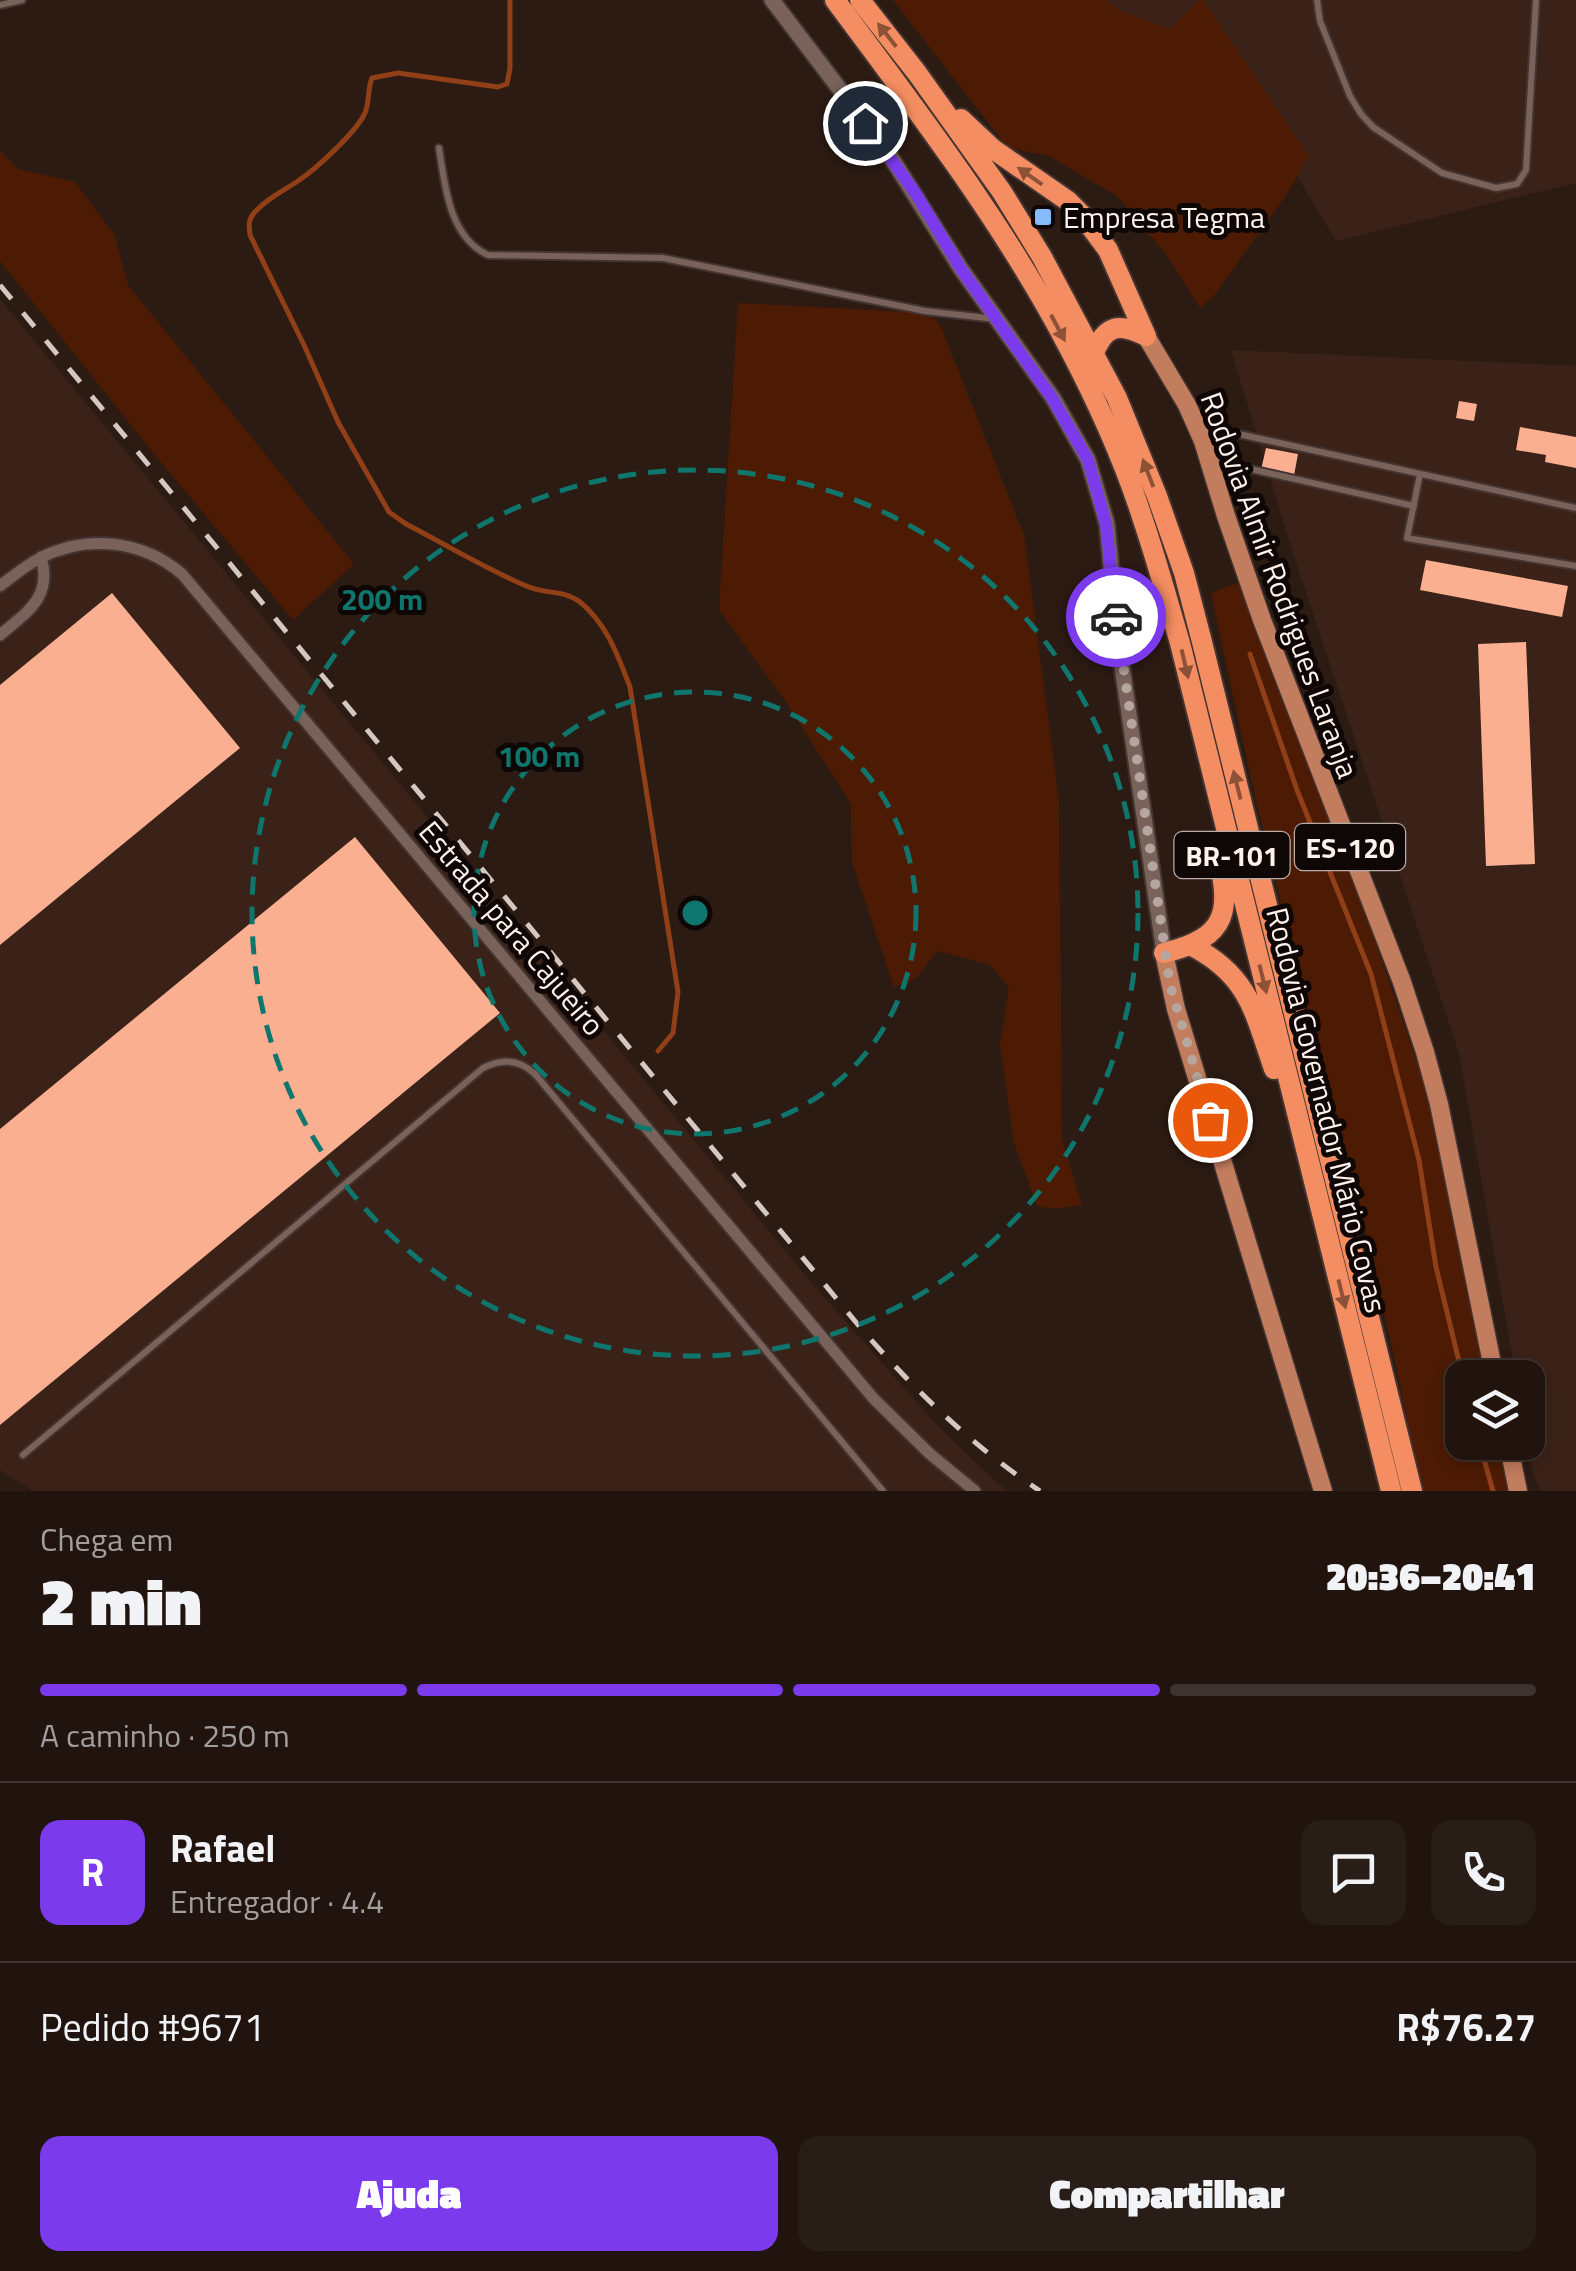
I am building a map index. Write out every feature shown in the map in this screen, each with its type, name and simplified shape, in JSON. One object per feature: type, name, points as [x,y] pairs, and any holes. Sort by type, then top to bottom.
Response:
[{"type":"highway","name":"Rodovia Governador Mário Covas","points":[[834,0],[988,210],[1047,308],[1105,424],[1142,516],[1180,643],[1390,1491]]},
{"type":"highway","name":"Rodovia Governador Mário Covas","points":[[860,0],[1002,192],[1042,257],[1117,398],[1184,572],[1412,1491]]},
{"type":"highway","points":[[917,73],[993,149],[1082,215],[1108,250],[1146,336]]},
{"type":"highway","points":[[1093,356],[1109,330],[1130,328],[1146,336]]},
{"type":"highway","points":[[1164,952],[1192,946],[1210,934],[1225,904],[1225,887],[1210,821],[1206,754]]},
{"type":"highway","points":[[1192,946],[1214,958],[1241,985],[1308,1156]]},
{"type":"main road","name":"Rodovia Almir Rodrigues Laranja","points":[[1146,336],[1187,405],[1206,450],[1262,620],[1402,982],[1439,1104],[1491,1360]]},
{"type":"main road","points":[[1164,952],[1176,1009],[1324,1491]]},
{"type":"main road","points":[[1512,1460],[1518,1491]]},
{"type":"street","points":[[772,0],[888,154],[961,269],[1052,398],[1088,460],[1106,524],[1118,639],[1164,952]]},
{"type":"street","name":"Estrada para Cajueiro","points":[[0,586],[42,557],[73,546],[104,543],[150,552],[182,574],[874,1399],[975,1491]]},
{"type":"street","points":[[0,635],[39,598],[45,574],[42,557]]},
{"type":"lane","points":[[0,5],[22,0]]},
{"type":"lane","points":[[1317,0],[1320,20],[1361,114],[1442,173],[1496,188],[1517,184],[1526,170],[1536,0]]},
{"type":"lane","points":[[440,148],[446,194],[464,238],[488,255],[663,258],[925,311],[996,319]]},
{"type":"lane","points":[[1206,450],[1234,433],[1576,508]]},
{"type":"lane","points":[[1206,450],[1414,506]]},
{"type":"lane","points":[[1420,474],[1408,538],[1576,566]]},
{"type":"lane","points":[[23,1455],[483,1068],[509,1061],[536,1074],[883,1491]]},
{"type":"shaded area","points":[[893,0],[1105,0],[1119,10],[1170,29],[1203,0],[1309,156],[1285,197],[1213,297],[1200,308],[1165,253],[1117,196],[1049,156],[1008,148]]},
{"type":"shaded area","points":[[1086,0],[1576,0],[1576,183],[1336,241],[1205,23],[1167,55]]},
{"type":"shaded area","points":[[0,151],[18,169],[75,182],[114,234],[128,285],[354,564],[293,620],[0,261]]},
{"type":"shaded area","points":[[0,299],[811,1282],[936,1424],[1009,1491],[33,1491],[0,1470]]},
{"type":"shaded area","points":[[738,303],[929,313],[941,327],[1024,535],[1059,802],[1062,1140],[1082,1205],[1054,1209],[1037,1206],[1014,1143],[1000,1044],[1009,988],[990,965],[937,951],[917,978],[894,987],[852,862],[851,804],[786,702],[719,610]]},
{"type":"shaded area","points":[[1231,350],[1576,366],[1576,1491],[1540,1491],[1532,1470],[1531,1460],[1545,1460],[1545,1360],[1513,1360],[1459,1053],[1292,550]]},
{"type":"shaded area","points":[[1240,582],[1270,637],[1430,1100],[1483,1360],[1445,1360],[1445,1460],[1502,1460],[1508,1491],[1422,1491],[1357,1195],[1253,788],[1211,593]]},
{"type":"building","points":[[1459,401],[1477,404],[1474,421],[1456,418]]},
{"type":"building","points":[[1520,427],[1576,437],[1576,468],[1545,462],[1546,455],[1516,450]]},
{"type":"building","points":[[1266,448],[1298,454],[1293,481],[1260,474]]},
{"type":"building","points":[[1426,560],[1568,586],[1562,617],[1420,590]]},
{"type":"building","points":[[112,593],[240,748],[0,945],[0,685]]},
{"type":"building","points":[[1526,642],[1535,864],[1486,866],[1478,644]]},
{"type":"building","points":[[355,837],[500,1013],[0,1425],[0,1129]]},
{"type":"waterway","points":[[510,0],[507,84],[498,87],[398,73],[372,78],[366,111],[359,123],[314,168],[259,208],[250,221],[250,235],[338,422],[389,512],[514,581],[574,598],[598,620],[611,641],[630,687],[678,992],[673,1033],[658,1051]]},
{"type":"waterway","points":[[1250,654],[1297,790],[1371,974],[1419,1160],[1436,1267],[1459,1360]]},
{"type":"waterway","points":[[1484,1460],[1493,1491]]},
{"type":"railway","points":[[0,285],[864,1332],[946,1417],[1040,1491]]},
{"type":"way so far","points":[[1116,617],[1170,985],[1210,1120]]},
{"type":"place","name":"Empresa Tegma","points":[[1043,217]]},
{"type":"route","points":[[865,123],[1052,398],[1088,460],[1106,524],[1116,617]]}]
